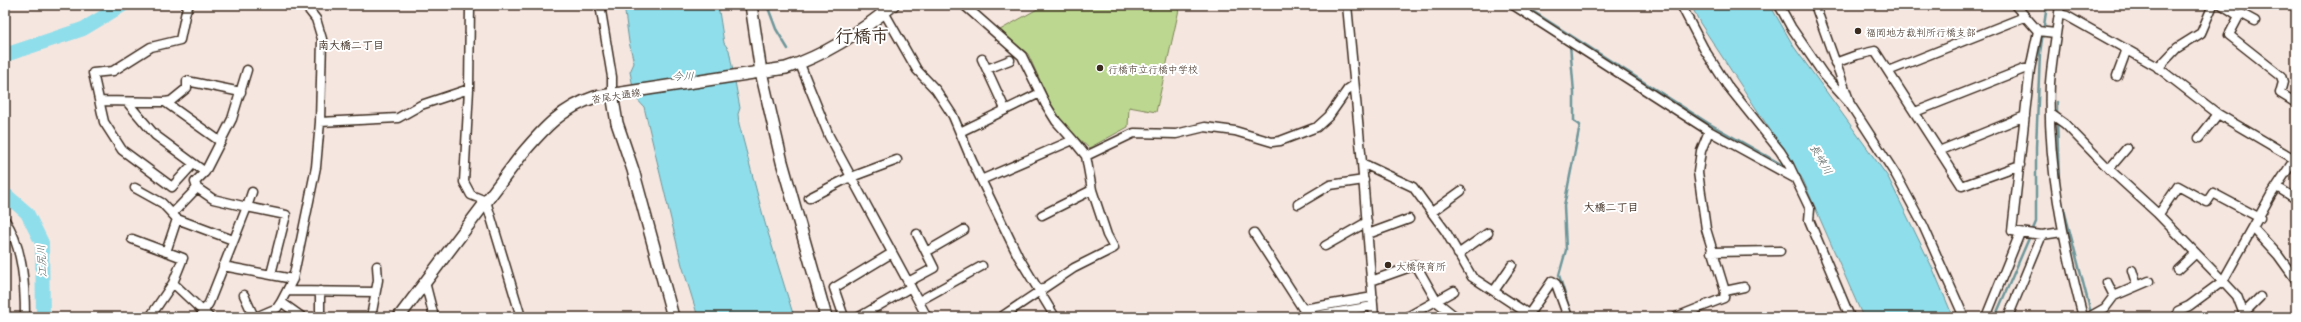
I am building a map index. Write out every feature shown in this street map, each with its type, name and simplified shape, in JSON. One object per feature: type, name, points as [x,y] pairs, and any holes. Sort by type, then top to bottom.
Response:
[{"type":"main road","points":[[751,5],[761,72],[782,162],[826,317]]},
{"type":"main road","name":"沓尾大通線","points":[[399,317],[526,149],[557,116],[580,102],[616,94],[748,75],[800,64],[836,46],[888,9]]},
{"type":"main road","points":[[616,94],[617,122],[633,170],[673,317]]},
{"type":"street","points":[[189,5],[186,11],[180,40],[151,47],[113,71],[93,73],[104,122],[122,150],[172,187],[193,164]]},
{"type":"street","points":[[244,295],[255,317],[277,308],[288,291],[293,279],[316,167],[320,122],[322,39],[316,19],[304,5]]},
{"type":"street","points":[[470,5],[469,89],[464,182],[471,195],[486,201],[521,317]]},
{"type":"street","points":[[600,5],[616,94]]},
{"type":"street","points":[[964,5],[1022,56],[1056,121],[1086,156],[1092,190],[1107,235],[1114,248],[1074,268],[1001,317]]},
{"type":"street","points":[[1347,5],[1364,180],[1374,317]]},
{"type":"street","points":[[1513,5],[1709,131],[1796,179]]},
{"type":"street","points":[[1681,5],[1698,38],[1724,79],[1780,151],[1796,179],[1810,209],[1809,220],[1850,317]]},
{"type":"street","points":[[1779,5],[1791,27],[1824,76],[1850,104],[1879,146],[1923,225],[1964,317]]},
{"type":"street","points":[[1815,5],[1850,104]]},
{"type":"street","points":[[2015,5],[2024,17],[2038,31],[2053,33]]},
{"type":"street","points":[[2060,5],[2059,14],[2053,33],[2050,84],[2052,169],[2062,232],[2083,317]]},
{"type":"street","points":[[2158,68],[2177,48],[2201,33],[2213,5]]},
{"type":"street","points":[[2222,5],[2239,16],[2242,14],[2255,21]]},
{"type":"street","points":[[888,9],[917,70],[947,105],[1018,256],[1055,317]]},
{"type":"street","points":[[2059,14],[2067,16],[2158,68],[2218,114],[2296,159],[2277,187],[2223,281],[2189,306],[2178,311]]},
{"type":"street","points":[[2239,16],[2229,36],[2282,76],[2283,82],[2280,93],[2296,102]]},
{"type":"street","points":[[1888,71],[2024,17]]},
{"type":"street","points":[[2038,31],[2030,69],[2020,164],[2011,223],[2012,231],[2020,233],[2039,235],[2062,232]]},
{"type":"street","points":[[2117,76],[2127,50]]},
{"type":"street","points":[[1835,63],[1857,55],[1875,51],[1962,186],[2020,164]]},
{"type":"street","points":[[982,59],[1005,109]]},
{"type":"street","points":[[987,69],[1010,60]]},
{"type":"street","points":[[800,64],[817,110],[851,179],[927,317]]},
{"type":"street","points":[[1915,112],[2024,69],[2030,69]]},
{"type":"street","points":[[247,70],[232,119],[205,172],[196,182],[197,188],[213,199],[286,215],[271,274]]},
{"type":"street","points":[[1824,76],[1829,77],[1838,73]]},
{"type":"street","points":[[100,102],[171,101],[187,88],[187,80],[241,92]]},
{"type":"street","points":[[1086,156],[1134,133],[1176,134],[1206,127],[1243,133],[1272,142],[1280,141],[1317,127],[1328,116],[1348,89],[1354,85]]},
{"type":"street","points":[[320,122],[398,118],[420,105],[469,89]]},
{"type":"street","points":[[960,132],[1040,93]]},
{"type":"street","points":[[127,102],[156,135],[205,172]]},
{"type":"street","points":[[165,102],[221,142]]},
{"type":"street","points":[[2051,114],[2065,124],[2109,169],[2159,214],[2237,296],[2244,315],[2260,297]]},
{"type":"street","points":[[2199,138],[2218,114]]},
{"type":"street","points":[[1939,151],[2025,116]]},
{"type":"street","points":[[1676,317],[1724,298],[1725,291],[1711,252],[1706,228],[1698,172],[1701,150],[1709,131]]},
{"type":"street","points":[[981,180],[1073,140]]},
{"type":"street","points":[[2109,169],[2127,148]]},
{"type":"street","points":[[809,198],[846,180],[897,160]]},
{"type":"street","points":[[1362,163],[1413,187],[1432,212],[1472,276],[1531,316],[1552,281],[1556,284],[1568,317]]},
{"type":"street","points":[[1298,204],[1330,185],[1364,180]]},
{"type":"street","points":[[2159,214],[2178,186],[2207,202],[2213,193],[2260,218]]},
{"type":"street","points":[[2277,187],[2296,199]]},
{"type":"street","points":[[135,188],[162,203],[175,216],[233,240]]},
{"type":"street","points":[[166,252],[175,216],[197,188]]},
{"type":"street","points":[[1042,215],[1092,190]]},
{"type":"street","points":[[1432,212],[1461,191]]},
{"type":"street","points":[[173,283],[204,315],[252,192]]},
{"type":"street","points":[[1368,234],[1409,219]]},
{"type":"street","points":[[5,220],[12,233],[21,266],[25,317]]},
{"type":"street","points":[[1326,246],[1367,222]]},
{"type":"street","points":[[2254,229],[2278,255],[2296,280]]},
{"type":"street","points":[[926,252],[964,230]]},
{"type":"street","points":[[1254,233],[1303,309],[1373,297]]},
{"type":"street","points":[[1458,254],[1488,233]]},
{"type":"street","points":[[1986,317],[2020,233]]},
{"type":"street","points":[[859,317],[934,268],[917,234]]},
{"type":"street","points":[[2008,317],[2039,235]]},
{"type":"street","points":[[132,239],[183,258],[173,283],[154,316]]},
{"type":"street","points":[[1711,252],[1780,251]]},
{"type":"street","points":[[844,317],[834,288],[892,253]]},
{"type":"street","points":[[2178,270],[2196,253]]},
{"type":"street","points":[[1372,281],[1416,265],[1437,302],[1456,317]]},
{"type":"street","points":[[1494,291],[1512,265]]},
{"type":"street","points":[[223,266],[293,279]]},
{"type":"street","points":[[371,317],[378,280],[377,266]]},
{"type":"street","points":[[919,301],[982,266]]},
{"type":"street","points":[[2132,270],[2137,286]]},
{"type":"street","points":[[2089,317],[2105,308],[2114,296],[2149,281]]},
{"type":"street","points":[[425,282],[434,317]]},
{"type":"street","points":[[2107,282],[2114,296]]},
{"type":"street","points":[[1725,291],[1744,286]]},
{"type":"street","points":[[288,291],[375,292]]},
{"type":"street","points":[[320,291],[320,317],[324,317]]},
{"type":"street","points":[[1407,317],[1420,314],[1454,291]]},
{"type":"street","points":[[281,302],[302,317]]},
{"type":"street","points":[[1309,317],[1373,306]]},
{"type":"green space","name":"行橋市立行橋中学校","points":[[1041,5],[1180,5],[1156,112],[1129,107],[1128,127],[1089,148],[1058,120],[1028,54],[1000,30],[1041,7]]},
{"type":"water","name":"今川","points":[[624,5],[718,5],[724,43],[729,50],[740,108],[738,114],[739,124],[765,223],[794,317],[698,317],[682,265],[644,107],[635,97],[630,72],[634,63],[629,42]]},
{"type":"water","name":"長峡川","points":[[1691,5],[1770,5],[1794,47],[1888,177],[1933,269],[1953,317],[1863,317],[1803,180],[1700,23]]},
{"type":"waterway","name":"江尻川","points":[[5,55],[83,29],[123,5]]},
{"type":"waterway","points":[[767,5],[776,29],[788,49]]},
{"type":"waterway","points":[[1523,5],[1708,123],[1788,168]]},
{"type":"waterway","points":[[1995,317],[2036,222],[2036,147],[2040,53],[2047,5]]},
{"type":"waterway","points":[[1570,45],[1574,93],[1574,121],[1580,125],[1564,206],[1566,250],[1559,275],[1572,317]]},
{"type":"waterway","points":[[2057,102],[2057,115]]},
{"type":"waterway","points":[[2057,120],[2059,183]]},
{"type":"waterway","name":"江尻川","points":[[5,194],[27,213],[42,243],[43,317]]},
{"type":"waterway","points":[[2062,202],[2091,313]]},
{"type":"place","name":"福岡地方裁判所行橋支部","points":[[1858,31]]},
{"type":"place","name":"行橋市立行橋中学校","points":[[1100,68]]},
{"type":"place","name":"大橋保育所","points":[[1388,265]]},
{"type":"district","name":"行橋市","points":[[862,34]]},
{"type":"district","name":"南大橋二丁目","points":[[351,44]]},
{"type":"district","name":"大橋二丁目","points":[[1611,206]]}]
